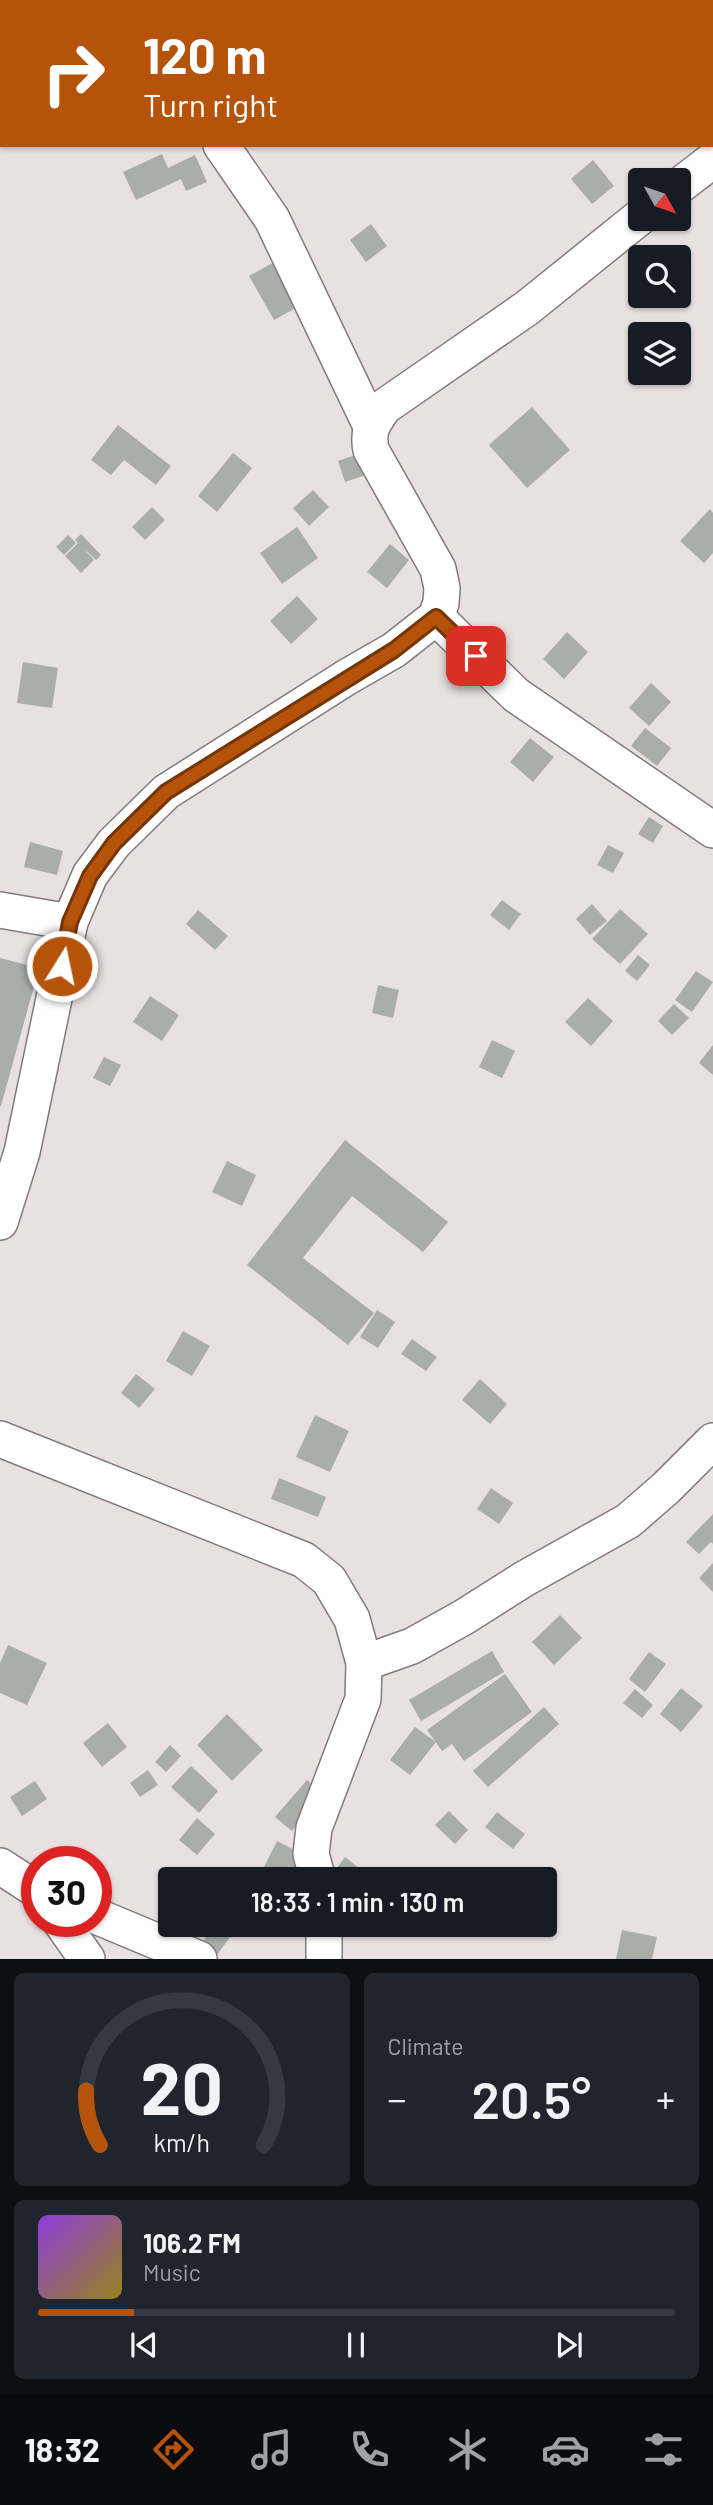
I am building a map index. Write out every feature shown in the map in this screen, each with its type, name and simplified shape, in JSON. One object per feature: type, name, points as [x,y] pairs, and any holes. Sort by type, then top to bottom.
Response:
[{"type":"street","points":[[222,147],[272,219],[371,426]]},
{"type":"street","points":[[691,177],[713,160]]},
{"type":"street","points":[[0,1222],[22,1152],[70,922],[90,876],[114,843],[166,792],[394,650],[436,617],[442,588],[438,569],[371,450],[368,435],[371,426],[384,407],[527,308],[628,227]]},
{"type":"street","points":[[436,617],[516,695],[713,830]]},
{"type":"street","points":[[0,910],[70,922]]},
{"type":"street","points":[[0,1439],[304,1560],[329,1580],[352,1619],[364,1663],[363,1699],[314,1828],[311,1854],[314,1867]]},
{"type":"street","points":[[364,1663],[412,1646],[628,1521],[713,1441]]},
{"type":"street","points":[[0,1866],[21,1880]]},
{"type":"street","points":[[112,1923],[199,1959]]},
{"type":"street","points":[[72,1937],[87,1959]]},
{"type":"street","points":[[324,1937],[324,1959]]},
{"type":"building","points":[[162,154],[168,168],[195,155],[207,182],[186,191],[181,179],[136,200],[123,172]]},
{"type":"building","points":[[593,160],[614,186],[592,204],[571,179]]},
{"type":"building","points":[[371,224],[387,246],[366,262],[350,240]]},
{"type":"building","points":[[285,256],[310,300],[274,320],[249,276]]},
{"type":"building","points":[[532,407],[570,450],[527,488],[489,445]]},
{"type":"building","points":[[118,425],[171,466],[156,485],[124,460],[111,475],[91,460]]},
{"type":"building","points":[[367,451],[375,472],[345,482],[338,461]]},
{"type":"building","points":[[233,453],[252,468],[217,512],[198,496]]},
{"type":"building","points":[[313,490],[329,507],[309,526],[293,508]]},
{"type":"building","points":[[152,507],[165,520],[145,540],[132,527]]},
{"type":"building","points":[[710,509],[713,513],[713,553],[704,563],[680,541]]},
{"type":"building","points":[[297,527],[318,558],[282,584],[260,553]]},
{"type":"building","points":[[81,534],[101,555],[96,560],[83,548],[94,560],[81,573],[65,556],[78,543],[75,540]]},
{"type":"building","points":[[68,535],[76,543],[64,555],[56,547]]},
{"type":"building","points":[[390,544],[409,560],[387,588],[367,572]]},
{"type":"building","points":[[297,596],[318,619],[291,644],[270,621]]},
{"type":"building","points":[[567,632],[588,652],[564,679],[543,659]]},
{"type":"building","points":[[23,662],[58,668],[52,708],[17,703]]},
{"type":"building","points":[[651,683],[671,702],[649,726],[629,708]]},
{"type":"building","points":[[645,728],[671,748],[657,766],[631,746]]},
{"type":"building","points":[[530,738],[554,757],[533,782],[510,762]]},
{"type":"building","points":[[649,817],[663,826],[653,843],[638,834]]},
{"type":"building","points":[[30,842],[63,851],[57,875],[24,867]]},
{"type":"building","points":[[608,845],[624,853],[613,873],[597,865]]},
{"type":"building","points":[[502,900],[521,914],[509,930],[490,915]]},
{"type":"building","points":[[592,904],[607,921],[590,935],[576,919]]},
{"type":"building","points":[[620,909],[648,934],[620,964],[592,939]]},
{"type":"building","points":[[198,910],[228,936],[215,950],[186,924]]},
{"type":"building","points":[[638,955],[650,965],[637,981],[625,971]]},
{"type":"building","points":[[0,958],[39,968],[1,1106],[0,1106]]},
{"type":"building","points":[[696,971],[713,982],[692,1012],[675,1000]]},
{"type":"building","points":[[378,985],[399,990],[393,1018],[372,1013]]},
{"type":"building","points":[[150,996],[179,1015],[162,1041],[133,1022]]},
{"type":"building","points":[[588,998],[613,1021],[591,1046],[565,1022]]},
{"type":"building","points":[[674,1004],[689,1018],[672,1035],[658,1021]]},
{"type":"building","points":[[492,1040],[515,1051],[502,1078],[479,1067]]},
{"type":"building","points":[[713,1045],[713,1075],[699,1063]]},
{"type":"building","points":[[104,1057],[121,1065],[110,1086],[93,1078]]},
{"type":"building","points":[[345,1140],[448,1222],[423,1252],[352,1196],[303,1258],[374,1313],[348,1345],[247,1265]]},
{"type":"building","points":[[227,1161],[256,1175],[242,1206],[212,1192]]},
{"type":"building","points":[[377,1310],[395,1322],[378,1348],[360,1337]]},
{"type":"building","points":[[183,1331],[210,1346],[192,1376],[166,1361]]},
{"type":"building","points":[[412,1339],[437,1357],[426,1371],[401,1354]]},
{"type":"building","points":[[136,1374],[155,1389],[139,1408],[121,1393]]},
{"type":"building","points":[[480,1379],[507,1404],[490,1424],[462,1400]]},
{"type":"building","points":[[315,1415],[349,1431],[330,1472],[296,1457]]},
{"type":"building","points":[[279,1478],[326,1497],[318,1517],[271,1499]]},
{"type":"building","points":[[491,1488],[513,1503],[499,1524],[477,1509]]},
{"type":"building","points":[[713,1514],[713,1544],[711,1542],[699,1554],[686,1542]]},
{"type":"building","points":[[713,1563],[713,1592],[699,1578]]},
{"type":"building","points":[[560,1615],[582,1638],[554,1665],[532,1642]]},
{"type":"building","points":[[8,1645],[47,1663],[27,1705],[0,1693],[0,1663]]},
{"type":"building","points":[[492,1651],[504,1672],[421,1721],[409,1700]]},
{"type":"building","points":[[649,1652],[666,1664],[645,1692],[629,1679]]},
{"type":"building","points":[[505,1674],[532,1712],[464,1761],[452,1744],[442,1751],[427,1730]]},
{"type":"building","points":[[681,1688],[703,1706],[681,1732],[660,1714]]},
{"type":"building","points":[[635,1689],[653,1705],[642,1718],[623,1703]]},
{"type":"building","points":[[544,1707],[559,1724],[488,1787],[473,1771]]},
{"type":"building","points":[[227,1714],[263,1750],[232,1781],[197,1745]]},
{"type":"building","points":[[108,1723],[127,1747],[102,1767],[83,1743]]},
{"type":"building","points":[[415,1727],[436,1742],[410,1775],[390,1760]]},
{"type":"building","points":[[170,1745],[181,1756],[166,1772],[155,1762]]},
{"type":"building","points":[[191,1766],[218,1791],[199,1813],[171,1787]]},
{"type":"building","points":[[148,1770],[158,1785],[140,1797],[130,1783]]},
{"type":"building","points":[[307,1780],[324,1795],[292,1831],[275,1817]]},
{"type":"building","points":[[35,1781],[47,1799],[22,1816],[10,1797]]},
{"type":"building","points":[[449,1811],[468,1830],[455,1844],[435,1825]]},
{"type":"building","points":[[497,1812],[525,1834],[513,1849],[485,1827]]},
{"type":"building","points":[[197,1818],[215,1834],[197,1855],[179,1840]]},
{"type":"building","points":[[277,1841],[308,1857],[303,1867],[264,1867]]},
{"type":"building","points":[[345,1857],[358,1867],[338,1867]]},
{"type":"building","points":[[622,1930],[657,1937],[652,1959],[616,1959]]},
{"type":"building","points":[[206,1937],[230,1937],[214,1959],[199,1947]]},
{"type":"route","points":[[62,966],[70,922],[90,876],[114,843],[166,792],[394,650],[436,617],[476,656]]}]
